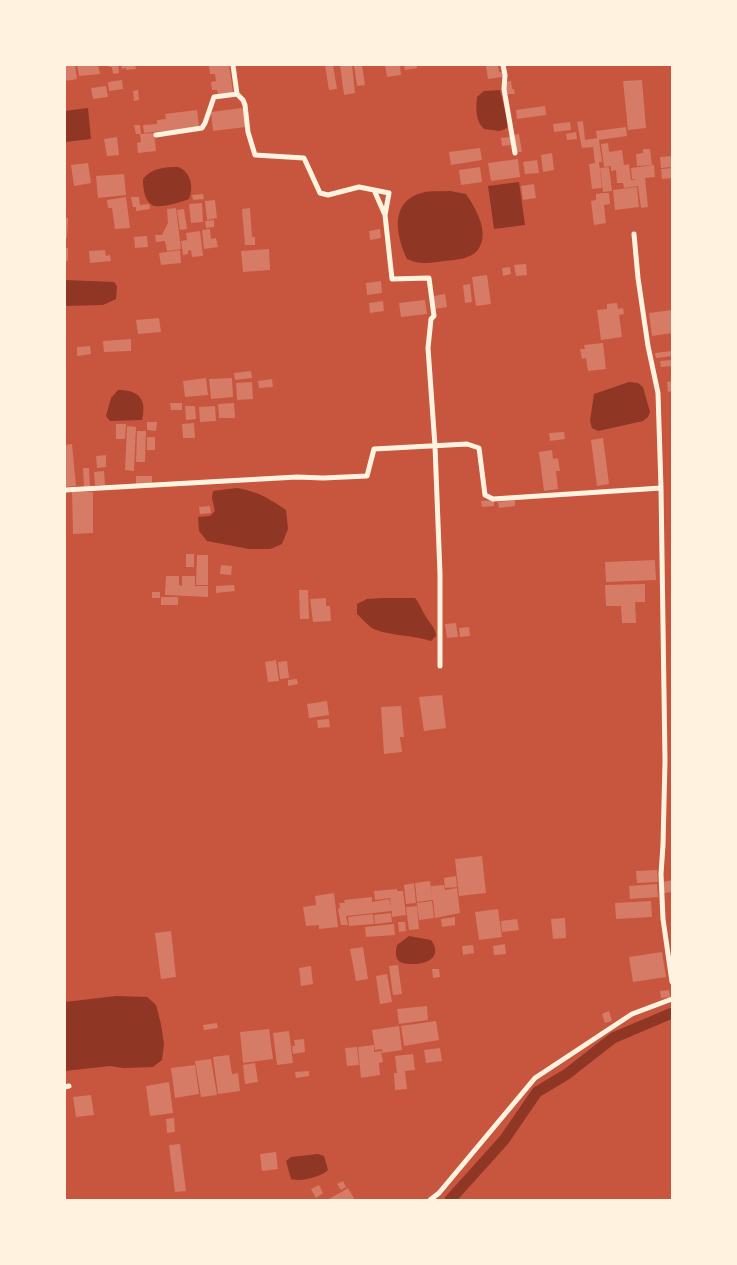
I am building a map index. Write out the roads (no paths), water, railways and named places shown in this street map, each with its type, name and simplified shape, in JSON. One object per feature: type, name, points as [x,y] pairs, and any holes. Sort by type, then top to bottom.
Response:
[{"type":"street","points":[[233,65],[237,94],[245,105],[248,132],[255,155],[304,158],[320,193],[328,195],[359,187],[389,193],[385,215],[392,279],[429,278],[434,316],[431,319],[428,348],[435,446],[440,574],[440,666]]},
{"type":"street","points":[[503,65],[504,89],[514,153]]},
{"type":"street","points":[[156,136],[202,128],[214,97],[237,94]]},
{"type":"street","points":[[374,190],[385,215]]},
{"type":"street","points":[[634,234],[648,346],[658,393],[665,761],[661,874],[663,920],[672,982]]},
{"type":"street","points":[[65,490],[297,477],[367,476],[374,449],[467,444],[479,448],[485,495],[493,498],[661,488]]},
{"type":"street","points":[[430,1200],[439,1193],[535,1078],[632,1014],[672,999]]},
{"type":"waterway","points":[[450,1200],[504,1140],[537,1092],[567,1074],[613,1038],[672,1013]]}]
